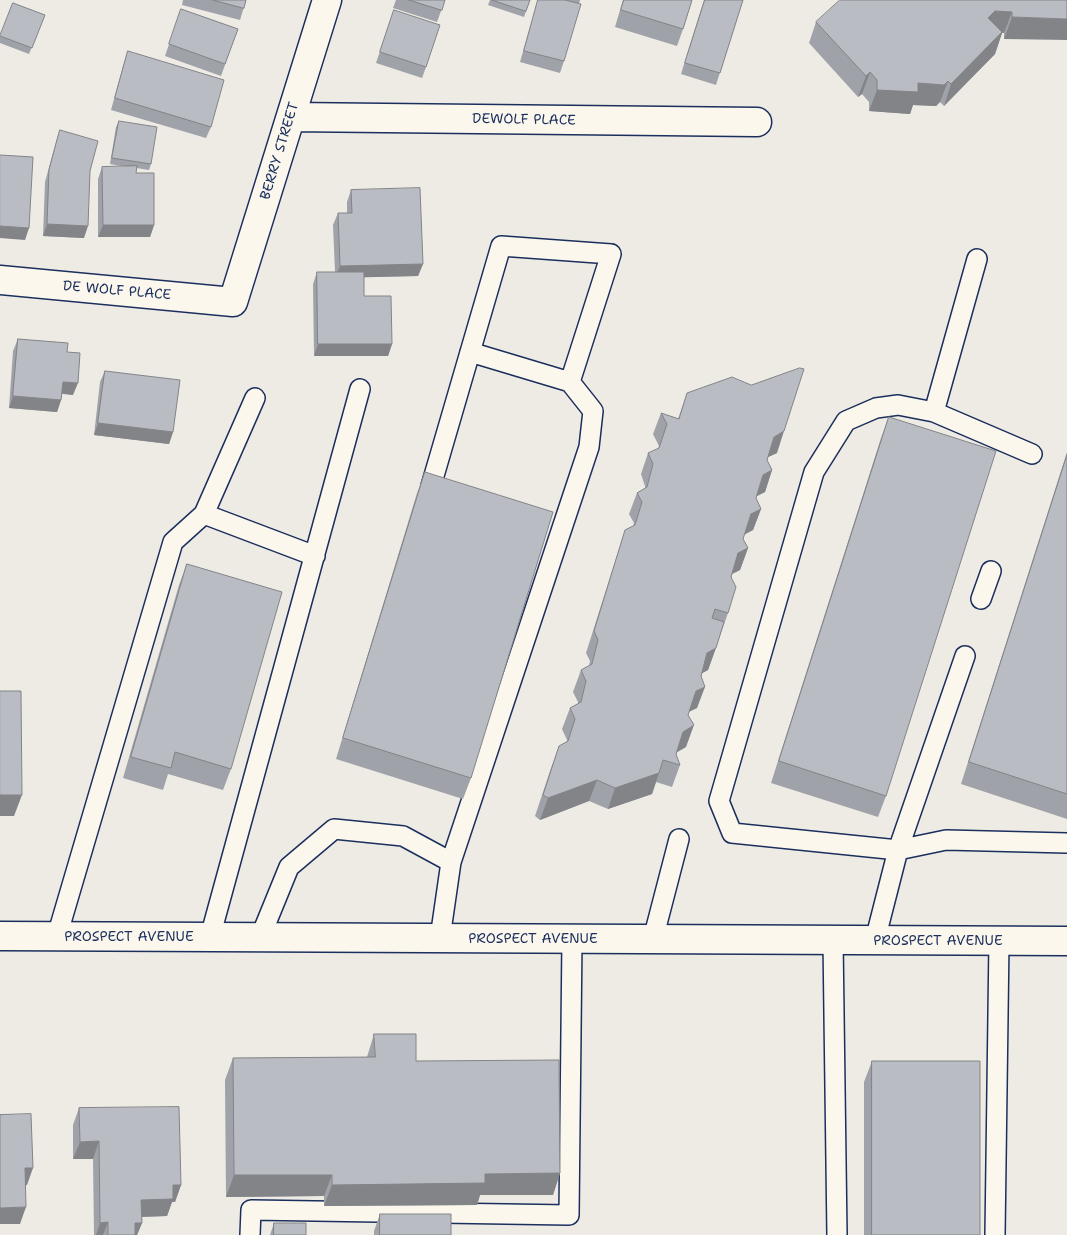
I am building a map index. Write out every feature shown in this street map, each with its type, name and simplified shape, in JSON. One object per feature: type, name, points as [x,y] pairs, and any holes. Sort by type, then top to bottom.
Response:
[{"type":"street","name":"BERRY STREET","points":[[234,302],[327,0]]},
{"type":"street","name":"DEWOLF PLACE","points":[[291,117],[757,122]]},
{"type":"street","name":"DE WOLF PLACE","points":[[0,280],[234,302]]},
{"type":"street","name":"PROSPECT AVENUE","points":[[0,936],[1067,941]]},
{"type":"lane","points":[[431,486],[501,246],[611,254],[570,382]]},
{"type":"lane","points":[[934,412],[977,259]]},
{"type":"lane","points":[[440,938],[451,862],[589,447],[593,410],[570,382],[470,352]]},
{"type":"lane","points":[[210,937],[360,389]]},
{"type":"lane","points":[[57,936],[173,542],[204,514],[255,398]]},
{"type":"lane","points":[[1032,454],[934,412],[898,405],[876,408],[846,421],[814,472],[719,801],[732,833],[898,850],[946,840],[1067,843]]},
{"type":"lane","points":[[204,514],[314,556]]},
{"type":"lane","points":[[981,600],[991,570]]},
{"type":"lane","points":[[875,940],[898,850],[965,656]]},
{"type":"lane","points":[[260,938],[289,867],[334,829],[403,836],[451,862]]},
{"type":"lane","points":[[654,939],[679,839]]},
{"type":"lane","points":[[250,1235],[250,1210],[569,1215],[572,939]]},
{"type":"lane","points":[[833,940],[837,1235]]},
{"type":"lane","points":[[995,1235],[999,941]]},
{"type":"building","points":[[213,0],[246,0],[244,8]]},
{"type":"building","points":[[409,0],[445,0],[442,10]]},
{"type":"building","points":[[492,0],[530,0],[526,11]]},
{"type":"building","points":[[538,0],[565,0],[581,4],[564,61],[524,51]]},
{"type":"building","points":[[624,0],[692,0],[683,29],[621,10]]},
{"type":"building","points":[[705,0],[743,0],[720,73],[685,63]]},
{"type":"building","points":[[840,0],[1067,0],[1067,19],[1012,17],[1012,12],[995,11],[988,18],[1002,32],[951,84],[948,81],[944,85],[918,83],[918,92],[877,90],[877,80],[870,72],[866,76],[816,22]]},
{"type":"building","points":[[13,3],[45,15],[32,48],[0,36]]},
{"type":"building","points":[[181,9],[238,29],[225,64],[169,44]]},
{"type":"building","points":[[394,10],[440,25],[426,67],[380,52]]},
{"type":"building","points":[[128,51],[224,80],[211,127],[115,98]]},
{"type":"building","points":[[119,121],[157,127],[151,164],[112,158]]},
{"type":"building","points":[[60,130],[98,141],[90,171],[88,226],[47,224],[49,170]]},
{"type":"building","points":[[0,155],[33,157],[29,228],[0,226]]},
{"type":"building","points":[[137,166],[136,173],[154,173],[154,225],[103,225],[102,167]]},
{"type":"building","points":[[420,188],[423,264],[340,266],[338,213],[352,213],[351,190]]},
{"type":"building","points":[[317,272],[364,272],[364,296],[391,296],[392,344],[318,344]]},
{"type":"building","points":[[18,339],[68,343],[67,352],[80,353],[78,383],[63,382],[61,400],[13,396]]},
{"type":"building","points":[[800,368],[804,369],[784,431],[774,437],[767,460],[772,470],[763,475],[756,498],[761,509],[751,514],[743,539],[748,548],[738,553],[731,577],[736,587],[728,613],[715,609],[712,618],[724,622],[716,648],[707,653],[701,676],[705,687],[696,691],[688,715],[694,725],[683,732],[676,754],[680,765],[663,760],[659,773],[615,788],[597,780],[548,798],[543,795],[559,746],[568,741],[575,719],[570,708],[581,702],[586,681],[581,670],[592,664],[598,640],[594,631],[625,530],[635,525],[642,502],[637,493],[647,487],[653,464],[648,453],[659,448],[667,424],[661,413],[679,419],[687,393],[732,377],[751,385]]},
{"type":"building","points":[[105,371],[180,380],[173,432],[98,423]]},
{"type":"building","points":[[889,417],[996,451],[886,796],[779,761]]},
{"type":"building","points":[[1067,455],[1067,794],[969,762]]},
{"type":"building","points":[[425,472],[553,512],[471,778],[343,738]]},
{"type":"building","points":[[187,564],[282,592],[231,769],[175,752],[171,768],[131,757]]},
{"type":"building","points":[[0,691],[21,691],[22,795],[0,795]]},
{"type":"building","points":[[374,1034],[416,1034],[416,1061],[559,1060],[560,1173],[485,1174],[485,1183],[332,1185],[332,1175],[234,1175],[233,1058],[375,1057]]},
{"type":"building","points":[[872,1061],[980,1061],[980,1235],[872,1235]]},
{"type":"building","points":[[179,1107],[181,1185],[173,1185],[173,1199],[141,1200],[142,1223],[135,1223],[135,1235],[108,1235],[108,1222],[100,1223],[99,1141],[80,1142],[79,1108]]},
{"type":"building","points":[[31,1114],[33,1168],[25,1168],[26,1207],[0,1208],[0,1115]]},
{"type":"building","points":[[380,1214],[451,1214],[451,1235],[380,1235]]},
{"type":"building","points":[[274,1223],[306,1223],[306,1235],[274,1235]]}]
